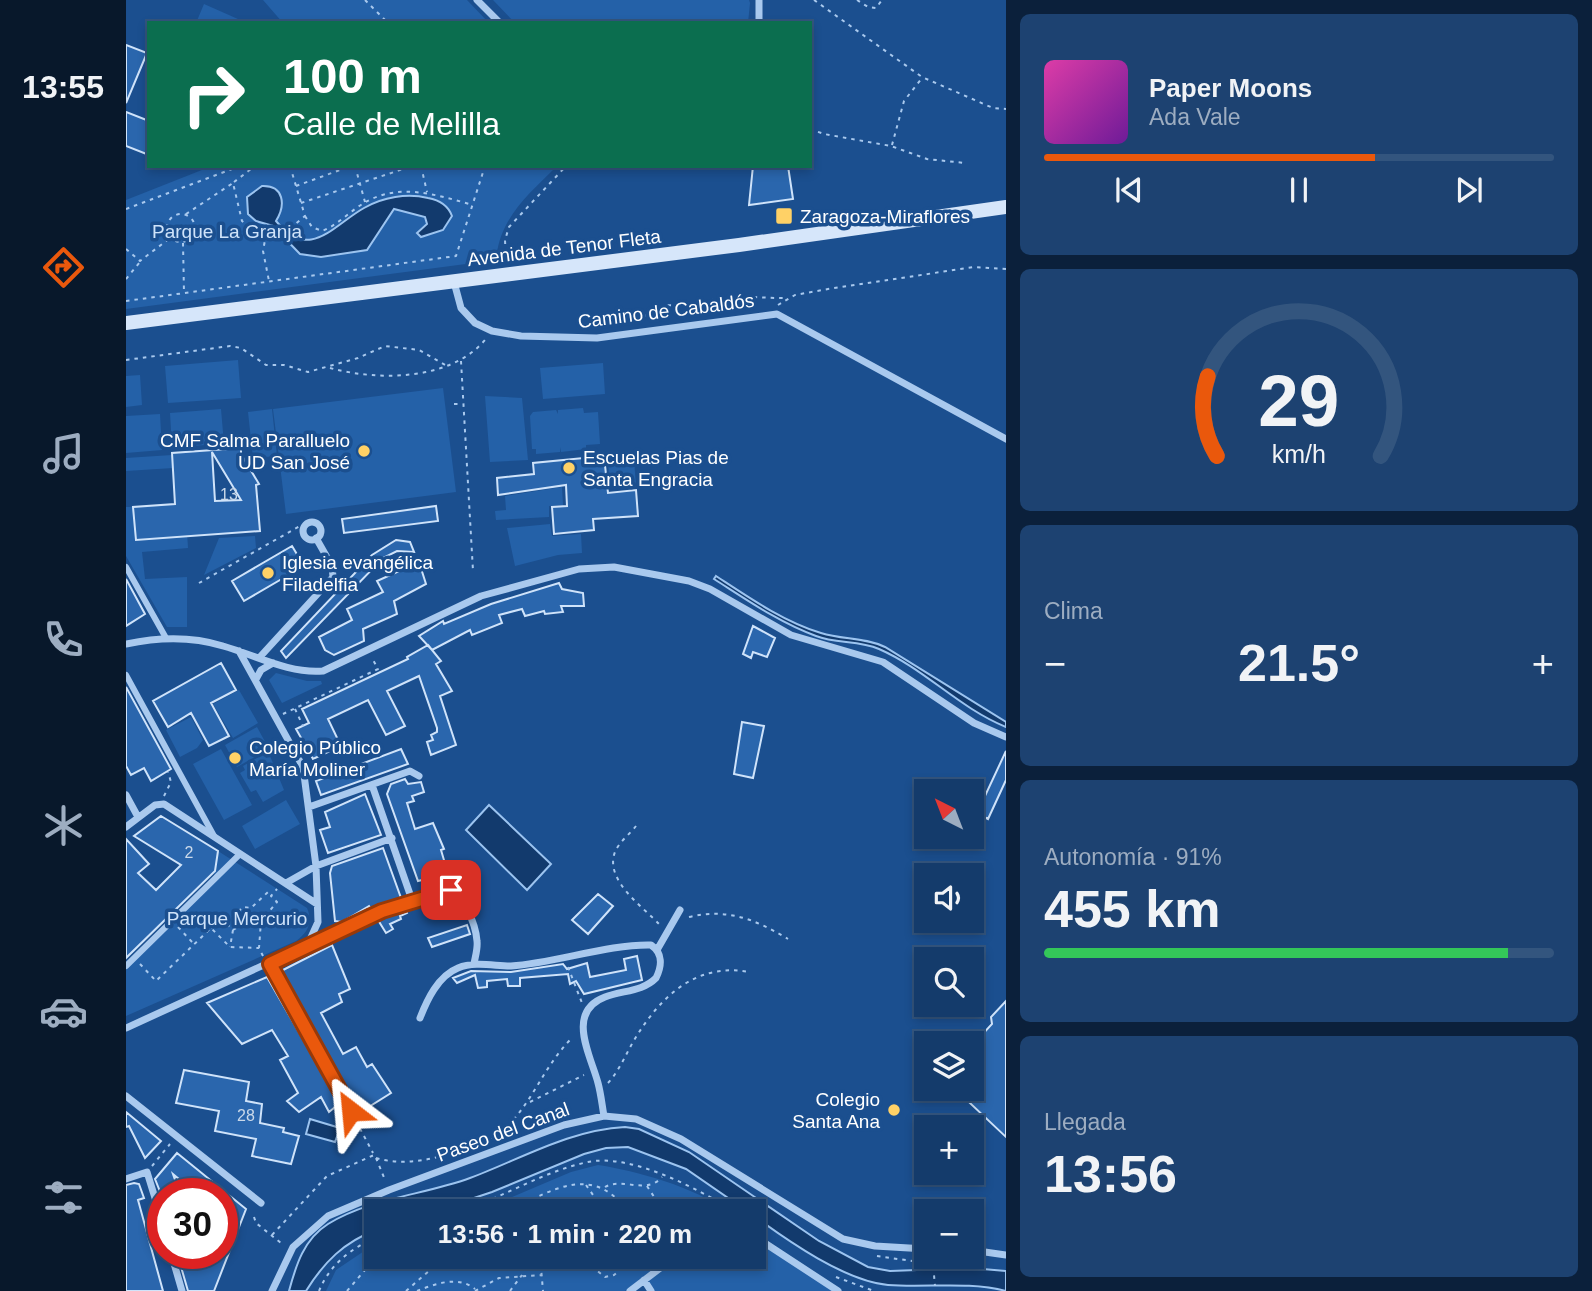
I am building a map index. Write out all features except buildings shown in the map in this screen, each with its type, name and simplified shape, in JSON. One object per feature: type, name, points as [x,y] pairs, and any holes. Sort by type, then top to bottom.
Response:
[{"type":"main road","name":"Avenida de Tenor Fleta","points":[[126,323],[454,282],[1006,207]]},
{"type":"street","points":[[477,0],[498,21]]},
{"type":"street","points":[[759,0],[759,21]]},
{"type":"street","name":"Camino de Cabaldós","points":[[454,282],[458,301],[475,323],[492,331],[521,337],[582,339],[682,322],[766,314],[784,316],[1006,439]]},
{"type":"street","points":[[259,658],[333,578],[332,566],[316,538]]},
{"type":"street","points":[[126,567],[166,638]]},
{"type":"street","points":[[126,643],[166,638],[197,640],[304,671],[323,671],[496,591],[590,568],[633,569],[689,581],[710,589],[791,635],[883,662],[974,723],[1006,737]]},
{"type":"street","points":[[239,651],[302,763],[316,866],[317,904],[317,927],[305,947]]},
{"type":"street","points":[[256,680],[261,670],[273,663]]},
{"type":"street","points":[[126,675],[214,836]]},
{"type":"street","points":[[309,807],[410,771],[419,776]]},
{"type":"street","points":[[372,785],[412,900]]},
{"type":"street","points":[[126,795],[138,817]]},
{"type":"street","points":[[126,827],[162,803],[317,904]]},
{"type":"street","points":[[283,884],[316,866],[392,838]]},
{"type":"street","points":[[126,966],[240,854]]},
{"type":"street","points":[[126,1028],[267,962],[412,900],[446,890],[457,892],[477,939],[474,964]]},
{"type":"street","points":[[604,1116],[600,1091],[586,1050],[583,1028],[588,1010],[604,997],[650,984],[660,966],[657,950],[680,910]]},
{"type":"street","points":[[420,1018],[444,977],[459,967],[474,964],[511,966],[644,946],[657,950]]},
{"type":"street","points":[[267,962],[351,1111]]},
{"type":"street","points":[[126,1096],[261,1203]]},
{"type":"street","name":"Paseo del Canal","points":[[272,1291],[293,1247],[328,1216],[389,1190],[564,1125],[604,1116],[636,1119],[681,1139],[843,1239],[875,1246],[914,1248]]},
{"type":"street","points":[[126,1179],[147,1172],[149,1178]]},
{"type":"street","points":[[766,1244],[838,1291]]},
{"type":"street","points":[[984,1252],[1006,1255]]},
{"type":"street","points":[[176,1269],[182,1291]]},
{"type":"street","points":[[630,1291],[659,1269]]},
{"type":"street","points":[[644,1280],[651,1291]]},
{"type":"path","points":[[365,0],[386,21]]},
{"type":"path","points":[[814,0],[922,77],[993,108],[1006,108]]},
{"type":"path","points":[[857,0],[868,7],[876,8],[882,0]]},
{"type":"path","points":[[379,21],[383,18]]},
{"type":"path","points":[[891,146],[904,101],[922,77]]},
{"type":"path","points":[[812,130],[891,146],[926,159],[965,163]]},
{"type":"path","points":[[126,209],[235,168]]},
{"type":"path","points":[[186,214],[192,218],[196,231],[192,238],[183,242],[170,238],[167,231],[169,222],[177,215],[186,214],[252,168]]},
{"type":"path","points":[[291,168],[305,216],[312,227],[322,230],[365,202],[397,192],[428,193],[474,206]]},
{"type":"path","points":[[296,186],[346,168]]},
{"type":"path","points":[[356,168],[365,202]]},
{"type":"path","points":[[301,204],[405,168]]},
{"type":"path","points":[[422,168],[428,193]]},
{"type":"path","points":[[126,301],[456,256],[484,168]]},
{"type":"path","points":[[506,266],[509,227],[564,168]]},
{"type":"path","points":[[233,183],[242,221],[265,240]]},
{"type":"path","points":[[265,240],[288,230],[305,216]]},
{"type":"path","points":[[126,279],[140,265],[140,261],[170,238]]},
{"type":"path","points":[[265,240],[263,251],[270,282]]},
{"type":"path","points":[[183,242],[184,294]]},
{"type":"path","points":[[126,249],[140,261]]},
{"type":"path","points":[[501,265],[505,256]]},
{"type":"path","points":[[682,322],[697,306],[719,297],[741,294],[787,298],[828,289],[974,267],[1006,269]]},
{"type":"path","points":[[766,314],[787,298]]},
{"type":"path","points":[[640,331],[648,313],[662,306],[678,306],[682,322]]},
{"type":"path","points":[[329,368],[378,377],[447,366],[461,361],[492,331]]},
{"type":"path","points":[[126,360],[230,346],[241,348],[266,365],[284,365],[308,372],[329,368],[385,346],[404,346],[419,349],[447,366]]},
{"type":"path","points":[[461,361],[473,571]]},
{"type":"path","points":[[454,404],[462,404]]},
{"type":"path","points":[[200,583],[300,526]]},
{"type":"path","points":[[281,715],[378,669],[369,651]]},
{"type":"path","points":[[294,708],[303,726]]},
{"type":"path","points":[[162,803],[171,782],[168,771]]},
{"type":"path","points":[[636,826],[615,852],[615,874],[625,890],[667,933]]},
{"type":"path","points":[[271,896],[283,884]]},
{"type":"path","points":[[147,971],[156,981],[217,923],[227,923],[243,907],[251,908],[268,892],[277,902],[276,907],[261,921],[259,948],[267,962]]},
{"type":"path","points":[[674,920],[706,913],[734,914],[788,939]]},
{"type":"path","points":[[230,947],[233,930],[249,920],[261,921]]},
{"type":"path","points":[[173,922],[194,944]]},
{"type":"path","points":[[227,923],[233,930]]},
{"type":"path","points":[[211,928],[230,947],[259,948]]},
{"type":"path","points":[[565,959],[578,999],[588,1010]]},
{"type":"path","points":[[600,1091],[615,1075],[640,1032],[671,992],[705,972],[749,972]]},
{"type":"path","points":[[272,1235],[327,1176],[375,1156],[391,1161],[432,1159],[495,1137],[516,1119],[527,1105],[544,1071],[583,1028]]},
{"type":"path","points":[[527,1105],[545,1092],[594,1071]]},
{"type":"path","points":[[351,1111],[385,1180]]},
{"type":"path","points":[[495,1137],[498,1140]]},
{"type":"path","points":[[147,1172],[170,1144]]},
{"type":"path","points":[[490,1199],[562,1169],[591,1161],[619,1162],[662,1176],[714,1199]]},
{"type":"path","points":[[604,1188],[617,1184],[646,1185],[659,1181],[662,1176]]},
{"type":"path","points":[[585,1184],[594,1199]]},
{"type":"path","points":[[535,1199],[553,1191],[585,1184],[604,1188],[618,1199]]},
{"type":"path","points":[[646,1185],[656,1199]]},
{"type":"path","points":[[255,1218],[281,1242]]},
{"type":"path","points":[[766,1232],[770,1234]]},
{"type":"path","points":[[319,1291],[333,1267],[364,1244]]},
{"type":"path","points":[[347,1291],[366,1269]]},
{"type":"path","points":[[406,1291],[431,1269]]},
{"type":"path","points":[[541,1269],[543,1291]]},
{"type":"path","points":[[595,1269],[605,1278],[621,1269]]},
{"type":"path","points":[[933,1269],[935,1286]]},
{"type":"path","points":[[510,1291],[522,1275]]},
{"type":"path","points":[[417,1291],[452,1282],[465,1282],[476,1290],[499,1278],[542,1275]]},
{"type":"path","points":[[833,1276],[874,1291]]},
{"type":"green space","points":[[263,0],[467,0],[487,21],[281,21]]},
{"type":"green space","points":[[493,0],[749,0],[750,3],[748,21],[513,21]]},
{"type":"green space","points":[[204,4],[242,21],[197,21]]},
{"type":"green space","name":"Parque La Granja","points":[[207,168],[555,168],[526,197],[509,219],[496,260],[126,309],[126,200]]},
{"type":"green space","points":[[238,360],[241,398],[168,403],[165,366]]},
{"type":"green space","points":[[603,363],[605,394],[543,399],[540,368]]},
{"type":"green space","points":[[140,375],[142,405],[126,407],[126,376]]},
{"type":"green space","name":"CMF Salma Paralluelo UD San José","points":[[443,388],[456,492],[286,514],[273,409]]},
{"type":"green space","points":[[485,396],[522,398],[528,460],[490,462]]},
{"type":"green space","points":[[583,408],[584,413],[598,412],[600,444],[561,452],[560,447],[560,452],[536,454],[536,449],[532,449],[530,416],[533,412],[556,410],[558,414],[558,410]]},
{"type":"green space","points":[[221,409],[224,444],[172,447],[170,413]]},
{"type":"green space","points":[[272,409],[277,456],[253,458],[248,412]]},
{"type":"green space","points":[[160,414],[162,450],[126,453],[126,416]]},
{"type":"green space","points":[[172,455],[173,468],[126,471],[126,458]]},
{"type":"green space","points":[[634,459],[636,487],[610,489],[608,461]]},
{"type":"green space","points":[[562,487],[563,505],[549,506],[549,517],[496,520],[495,511],[506,510],[505,496]]},
{"type":"green space","points":[[126,507],[133,507],[136,540],[178,537],[187,532],[188,548],[142,552],[145,579],[187,577],[187,627],[167,627],[126,556]]},
{"type":"green space","points":[[550,524],[552,536],[581,534],[582,553],[558,555],[515,566],[507,528]]},
{"type":"green space","points":[[255,536],[256,548],[204,575],[219,538]]},
{"type":"green space","points":[[276,673],[307,681],[321,681],[322,684],[282,703],[269,680]]},
{"type":"green space","points":[[239,690],[258,723],[233,738],[213,704]]},
{"type":"green space","points":[[191,717],[203,740],[197,748],[180,757],[166,730]]},
{"type":"green space","points":[[257,727],[269,749],[237,767],[225,745]]},
{"type":"green space","points":[[221,749],[252,805],[224,820],[193,764]]},
{"type":"green space","points":[[264,754],[266,758],[270,756],[284,790],[263,802],[256,790],[251,792],[240,773],[245,770],[243,766]]},
{"type":"green space","points":[[286,800],[300,824],[255,849],[242,826]]},
{"type":"green space","name":"Parque Mercurio","points":[[218,851],[307,908],[310,918],[306,931],[296,941],[126,1016],[126,963],[214,876]]},
{"type":"green space","points":[[598,1165],[629,1171],[683,1188],[706,1199],[507,1199],[571,1172]]},
{"type":"green space","points":[[766,1244],[838,1291],[654,1291],[647,1278],[659,1269],[766,1269]]},
{"type":"green space","points":[[364,1251],[364,1269],[654,1269],[625,1291],[326,1291],[336,1270]]},
{"type":"shaded area","points":[[262,186],[279,192],[282,203],[276,221],[288,233],[300,239],[321,237],[364,208],[395,197],[412,196],[436,200],[446,206],[452,216],[443,230],[421,237],[417,233],[427,224],[425,217],[394,209],[367,250],[321,257],[300,254],[273,226],[256,221],[248,214],[247,197]]},
{"type":"shaded area","points":[[716,576],[767,608],[807,628],[885,647],[1006,722],[1006,727],[973,710],[896,657],[864,644],[824,638],[803,631],[751,603],[714,579]]},
{"type":"shaded area","points":[[489,805],[551,864],[527,890],[466,830]]},
{"type":"shaded area","points":[[310,1119],[340,1128],[335,1142],[306,1134]]},
{"type":"shaded area","points":[[604,1129],[639,1129],[689,1152],[758,1199],[730,1199],[686,1169],[628,1147],[606,1148],[584,1154],[471,1199],[395,1199],[470,1178],[565,1139]]},
{"type":"shaded area","points":[[766,1205],[819,1241],[868,1267],[890,1271],[1006,1271],[1006,1291],[962,1285],[902,1286],[871,1282],[836,1268],[766,1224]]},
{"type":"shaded area","points":[[364,1207],[364,1236],[336,1254],[306,1291],[289,1291],[298,1262],[313,1237],[328,1224]]},
{"type":"place","name":"Zaragoza-Miraflores","points":[[784,216]]},
{"type":"place","name":"CMF Salma Paralluelo UD San José","points":[[364,451]]},
{"type":"place","name":"Escuelas Pias de Santa Engracia","points":[[569,468]]},
{"type":"place","name":"Iglesia evangélica Filadelfia","points":[[268,573]]},
{"type":"place","name":"Colegio Público María Moliner","points":[[235,758]]},
{"type":"place","name":"Colegio Santa Ana","points":[[894,1110]]},
{"type":"route","points":[[351,1111],[270,964],[382,911],[451,890]]}]
